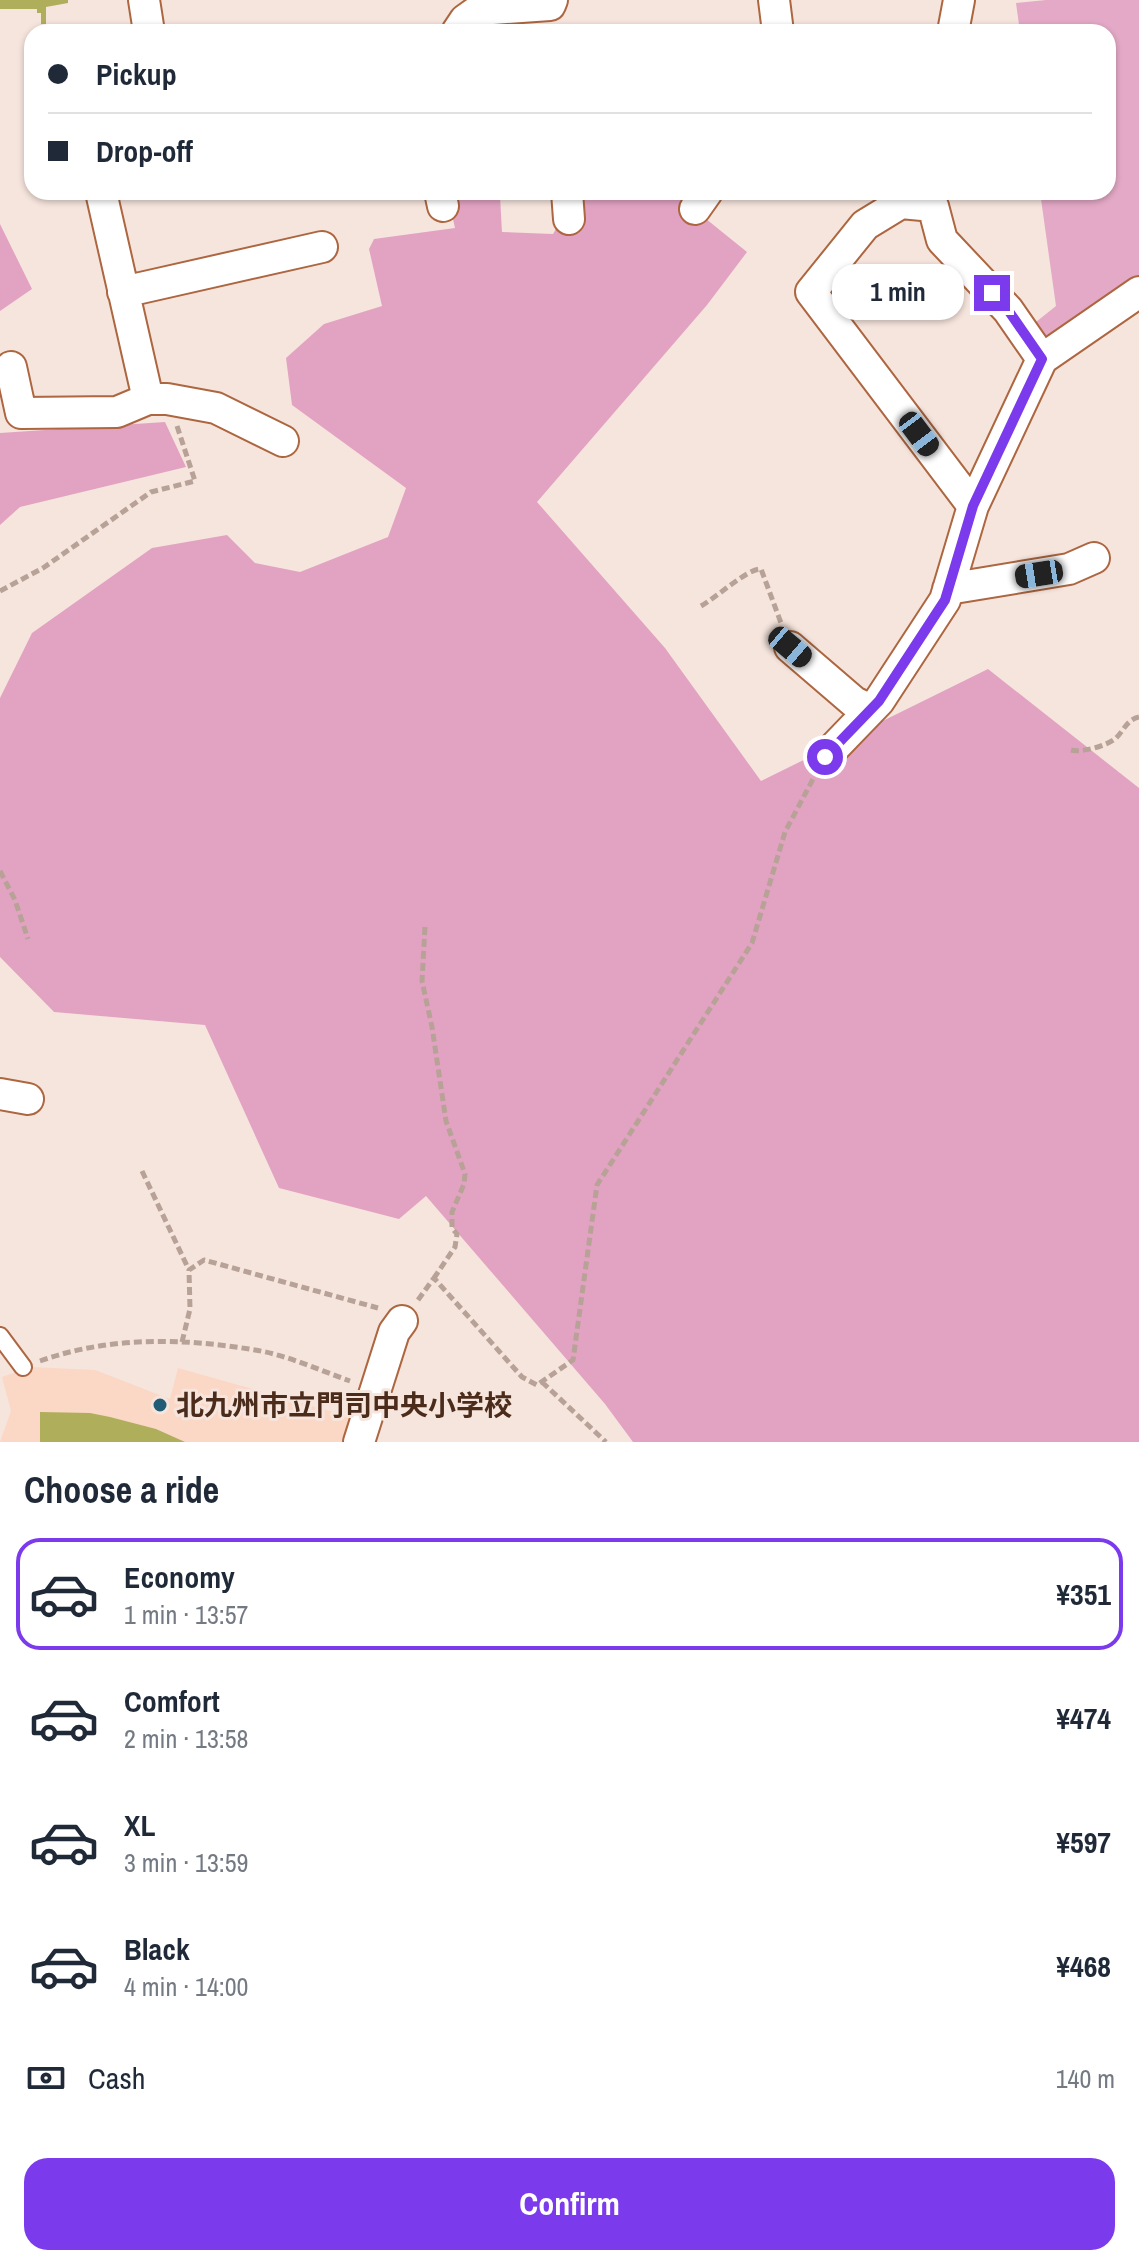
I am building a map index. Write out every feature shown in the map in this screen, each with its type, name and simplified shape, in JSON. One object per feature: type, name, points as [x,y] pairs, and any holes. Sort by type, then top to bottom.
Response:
[{"type":"street","points":[[144,0],[148,24]]},
{"type":"street","points":[[462,24],[479,10],[550,5],[552,0]]},
{"type":"street","points":[[774,0],[777,24]]},
{"type":"street","points":[[954,24],[959,0]]},
{"type":"street","points":[[103,200],[123,292],[157,399]]},
{"type":"street","points":[[973,506],[811,292],[865,225],[901,203],[933,206],[942,240],[1008,310],[1042,359]]},
{"type":"street","points":[[123,292],[322,247]]},
{"type":"street","points":[[825,757],[879,701],[945,600],[973,506],[1042,359],[1139,292]]},
{"type":"street","points":[[11,367],[21,413],[117,412],[157,399],[216,408],[283,441]]},
{"type":"street","points":[[948,589],[1069,569],[1094,558]]},
{"type":"street","points":[[790,647],[854,702],[869,709]]},
{"type":"street","points":[[359,1442],[394,1332],[404,1319]]},
{"type":"lane","points":[[0,1336],[23,1367]]},
{"type":"path","points":[[0,591],[43,568],[151,492],[195,481],[157,399]]},
{"type":"path","points":[[701,606],[724,593],[752,569],[761,569],[790,647]]},
{"type":"path","points":[[1071,750],[1080,753],[1115,739],[1124,726],[1139,717]]},
{"type":"path","points":[[434,1278],[522,1377],[537,1385],[573,1360],[597,1185],[752,943],[785,832],[825,757]]},
{"type":"path","points":[[0,871],[15,900],[28,939]]},
{"type":"path","points":[[189,1270],[204,1260],[404,1319],[434,1278],[455,1247],[457,1234],[452,1228],[452,1212],[465,1174],[446,1121],[422,981],[425,927]]},
{"type":"path","points":[[142,1171],[189,1270],[190,1309],[182,1342]]},
{"type":"path","points":[[23,1367],[107,1344],[158,1339],[257,1350],[377,1392]]},
{"type":"path","points":[[542,1382],[606,1442]]},
{"type":"shaded area","points":[[1139,0],[1139,286],[1051,340],[1037,336],[1031,326],[1056,306],[1041,200],[1116,200],[1116,24],[1019,24],[1016,3]]},
{"type":"shaded area","points":[[449,200],[500,200],[502,232],[553,234],[572,200],[694,200],[690,206],[747,252],[707,305],[537,502],[665,648],[761,781],[988,669],[1139,788],[1139,1442],[633,1442],[605,1404],[426,1196],[399,1219],[279,1188],[205,1025],[54,1012],[0,957],[0,698],[32,633],[152,548],[227,535],[255,563],[300,572],[388,537],[406,488],[292,405],[286,358],[324,324],[382,306],[369,249],[374,239],[455,228]]},
{"type":"shaded area","points":[[0,224],[32,289],[0,311]]},
{"type":"shaded area","points":[[165,422],[186,467],[20,507],[0,525],[0,433]]},
{"type":"shaded area","name":"北九州市立門司中央小学校","points":[[31,1367],[95,1370],[170,1399],[178,1368],[358,1419],[348,1442],[0,1442],[11,1411],[2,1377]]},
{"type":"building","points":[[0,0],[68,0],[68,3],[46,7],[46,24],[41,24],[41,13],[37,13],[37,9],[0,9]]},
{"type":"building","points":[[40,1412],[90,1413],[110,1417],[156,1429],[185,1442],[40,1442]]},
{"type":"place","name":"北九州市立門司中央小学校","points":[[160,1405]]},
{"type":"route","points":[[825,757],[879,701],[945,600],[973,506],[1042,359],[1008,310],[992,293]]}]
